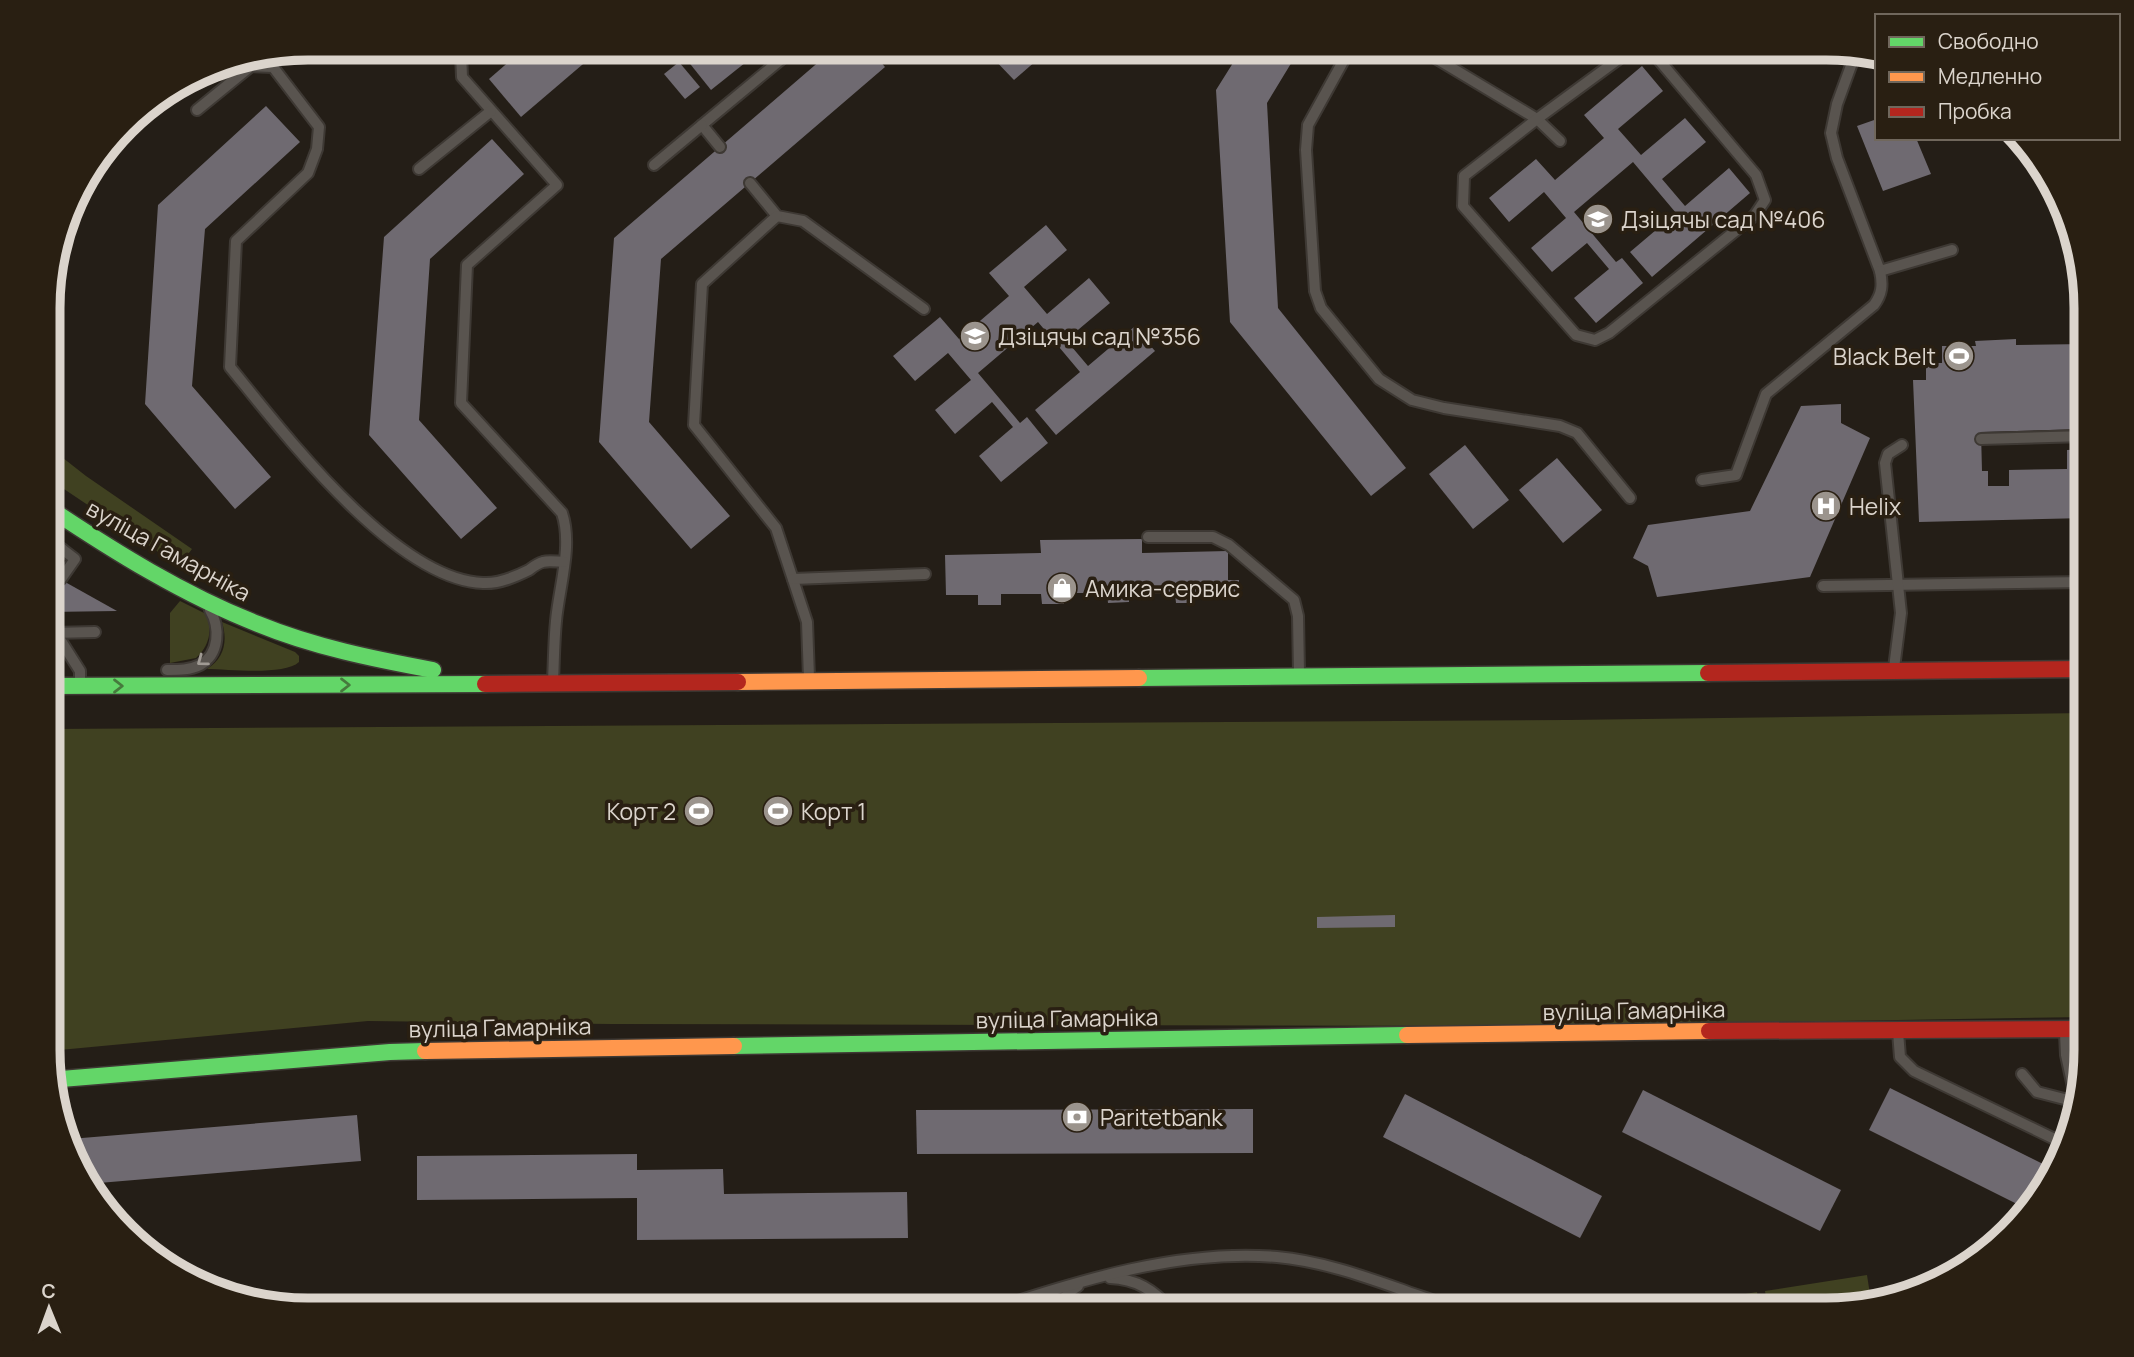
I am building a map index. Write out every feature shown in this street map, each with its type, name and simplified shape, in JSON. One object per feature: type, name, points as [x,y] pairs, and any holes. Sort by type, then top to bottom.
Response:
[{"type":"main road","name":"вуліца Гамарніка","points":[[60,515],[104,544],[205,601],[276,631],[347,653],[514,684]]},
{"type":"main road","name":"вуліца Гамарніка","points":[[60,683],[80,678],[552,684],[2074,669]]},
{"type":"main road","name":"вуліца Гамарніка","points":[[62,1079],[390,1052],[2074,1028]]},
{"type":"lane","points":[[461,60],[462,77],[557,185],[467,265],[461,402],[562,513],[565,523],[564,562],[556,621],[552,684]]},
{"type":"lane","points":[[654,165],[780,60]]},
{"type":"lane","points":[[1344,60],[1308,125],[1306,150],[1315,291],[1321,308],[1379,379],[1412,400],[1444,408],[1560,426],[1577,433],[1630,498]]},
{"type":"lane","points":[[1439,60],[1537,119],[1560,141]]},
{"type":"lane","points":[[1617,60],[1464,176],[1463,206],[1576,335],[1595,340],[1609,332],[1755,215],[1765,200],[1756,175],[1659,60]]},
{"type":"lane","points":[[1702,480],[1736,475],[1766,394],[1874,305],[1880,296],[1880,271],[1837,158],[1831,133],[1837,104],[1853,61]]},
{"type":"lane","points":[[197,110],[250,66]]},
{"type":"lane","points":[[251,66],[273,67],[318,127],[317,149],[308,173],[236,242],[230,367],[304,458],[391,543],[444,573],[467,581],[485,583],[505,580],[543,562],[564,562]]},
{"type":"lane","points":[[419,169],[491,111]]},
{"type":"lane","points":[[702,125],[720,147]]},
{"type":"lane","points":[[750,183],[777,216],[803,220],[924,309]]},
{"type":"lane","points":[[777,216],[702,284],[694,425],[776,528],[807,622],[809,681]]},
{"type":"lane","points":[[1880,271],[1952,250]]},
{"type":"lane","points":[[1981,439],[2074,436]]},
{"type":"lane","points":[[1894,670],[1901,613],[1885,463],[1888,454],[1902,445]]},
{"type":"lane","points":[[1148,537],[1213,537],[1229,545],[1294,600],[1298,616],[1299,676]]},
{"type":"lane","points":[[60,552],[62,549],[75,559],[61,579]]},
{"type":"lane","points":[[793,579],[925,574]]},
{"type":"lane","points":[[1823,586],[2074,582]]},
{"type":"lane","points":[[158,670],[186,670],[201,664],[210,656],[216,644],[217,630],[205,601]]},
{"type":"lane","points":[[60,633],[94,632]]},
{"type":"lane","points":[[60,645],[80,678],[93,671]]},
{"type":"lane","points":[[2065,1028],[2066,1055],[2072,1083]]},
{"type":"lane","points":[[1897,1030],[1900,1057],[1914,1071],[2057,1140]]},
{"type":"lane","points":[[2022,1073],[2037,1092],[2069,1103]]},
{"type":"lane","points":[[1031,1298],[1091,1279],[1196,1260],[1276,1257],[1350,1271],[1423,1297]]},
{"type":"lane","points":[[1065,1298],[1091,1279],[1114,1278],[1136,1282],[1159,1297]]},
{"type":"green space","points":[[60,456],[192,549],[179,566],[60,486]]},
{"type":"green space","points":[[180,601],[206,614],[208,638],[196,658],[170,663],[170,613]]},
{"type":"green space","points":[[222,622],[295,652],[299,656],[299,662],[281,669],[269,670],[207,669],[221,655],[223,649],[225,636]]},
{"type":"green space","points":[[2074,713],[2074,1017],[1529,1026],[368,1021],[60,1050],[60,729],[1567,720]]},
{"type":"green space","points":[[1867,1275],[1870,1294],[1843,1297],[1766,1297],[1765,1291]]},
{"type":"green space","points":[[1757,1292],[1758,1297],[1727,1297]]},
{"type":"building","points":[[511,60],[588,60],[521,117],[489,79]]},
{"type":"building","points":[[687,60],[749,60],[711,90]]},
{"type":"building","points":[[821,60],[879,60],[885,67],[661,259],[649,422],[730,516],[691,549],[599,442],[614,238]]},
{"type":"building","points":[[995,60],[1037,60],[1014,80]]},
{"type":"building","points":[[1235,60],[1293,60],[1267,103],[1278,308],[1406,468],[1371,496],[1230,322],[1216,90]]},
{"type":"building","points":[[679,62],[700,87],[685,99],[664,74]]},
{"type":"building","points":[[1642,66],[1663,91],[1618,129],[1641,155],[1685,118],[1706,142],[1662,179],[1685,206],[1729,168],[1750,193],[1652,277],[1630,252],[1676,213],[1633,162],[1574,212],[1616,262],[1622,258],[1643,283],[1596,323],[1574,298],[1609,269],[1587,243],[1552,272],[1531,248],[1566,218],[1544,192],[1509,222],[1489,198],[1536,159],[1555,180],[1604,138],[1584,115]]},
{"type":"building","points":[[266,106],[300,142],[205,229],[192,386],[271,477],[235,509],[145,404],[158,205]]},
{"type":"building","points":[[1875,120],[1875,140],[1917,140],[1931,174],[1883,191],[1857,126]]},
{"type":"building","points":[[492,139],[524,174],[430,259],[419,420],[497,508],[461,539],[369,435],[384,237]]},
{"type":"building","points":[[1046,225],[1067,250],[1024,287],[1047,314],[1089,278],[1110,303],[1066,340],[1088,366],[1134,327],[1155,351],[1056,435],[1035,410],[1080,372],[1038,322],[978,373],[1020,423],[1027,417],[1048,443],[1001,482],[979,456],[1013,427],[992,402],[955,434],[935,410],[971,380],[948,353],[915,381],[893,356],[940,317],[959,339],[1009,296],[989,273]]},
{"type":"building","points":[[2016,339],[2016,345],[2074,344],[2074,429],[1981,432],[1982,471],[1988,471],[1988,486],[2009,486],[2009,470],[2067,469],[2067,450],[2074,450],[2074,518],[1919,522],[1913,380],[1926,380],[1926,363],[1942,363],[1942,346],[1976,346],[1975,341]]},
{"type":"building","points":[[1841,404],[1841,423],[1870,438],[1810,577],[1657,597],[1648,566],[1633,558],[1648,525],[1750,511],[1801,406]]},
{"type":"building","points":[[1465,445],[1509,500],[1473,529],[1429,474]]},
{"type":"building","points":[[1557,458],[1602,510],[1563,543],[1519,490]]},
{"type":"building","points":[[1142,539],[1142,553],[1228,551],[1228,580],[1239,580],[1239,592],[1195,593],[1195,603],[1176,603],[1175,593],[1129,594],[1129,602],[1108,603],[1107,593],[1064,593],[1064,604],[1042,604],[1041,594],[1001,594],[1001,605],[978,605],[978,595],[946,595],[945,555],[1041,553],[1040,540]]},
{"type":"building","points":[[60,579],[117,611],[60,612]]},
{"type":"building","points":[[1395,915],[1395,927],[1317,928],[1317,917]]},
{"type":"building","points":[[1890,1088],[2046,1165],[2019,1205],[1869,1130]]},
{"type":"building","points":[[1643,1090],[1841,1190],[1820,1231],[1622,1132]]},
{"type":"building","points":[[1405,1094],[1602,1196],[1580,1238],[1383,1137]]},
{"type":"building","points":[[1253,1109],[1253,1153],[917,1154],[916,1110]]},
{"type":"building","points":[[357,1115],[361,1161],[99,1183],[76,1139]]},
{"type":"building","points":[[637,1154],[637,1170],[723,1169],[724,1194],[907,1192],[908,1238],[637,1240],[637,1198],[417,1200],[417,1156]]},
{"type":"traffic: fast","points":[[60,515],[150,572],[230,612],[322,646],[433,670]]},
{"type":"traffic: fast","points":[[1139,678],[1708,673]]},
{"type":"traffic: fast","points":[[60,686],[485,684]]},
{"type":"traffic: fast","points":[[734,1046],[1407,1035]]},
{"type":"traffic: fast","points":[[62,1079],[425,1051]]},
{"type":"traffic: slow","points":[[738,682],[1139,678]]},
{"type":"traffic: slow","points":[[1407,1035],[1709,1031]]},
{"type":"traffic: slow","points":[[425,1051],[734,1046]]},
{"type":"traffic: jam","points":[[1708,673],[2074,669]]},
{"type":"traffic: jam","points":[[485,684],[738,682]]},
{"type":"traffic: jam","points":[[1709,1031],[2074,1029]]},
{"type":"place","name":"Дзіцячы сад №406","points":[[1598,219]]},
{"type":"place","name":"Дзіцячы сад №356","points":[[975,336]]},
{"type":"place","name":"Black Belt","points":[[1959,356]]},
{"type":"place","name":"Helix","points":[[1826,506]]},
{"type":"place","name":"Амика-сервис","points":[[1062,588]]},
{"type":"place","name":"Корт 2","points":[[699,811]]},
{"type":"place","name":"Корт 1","points":[[778,811]]},
{"type":"place","name":"Paritetbank","points":[[1077,1117]]}]
